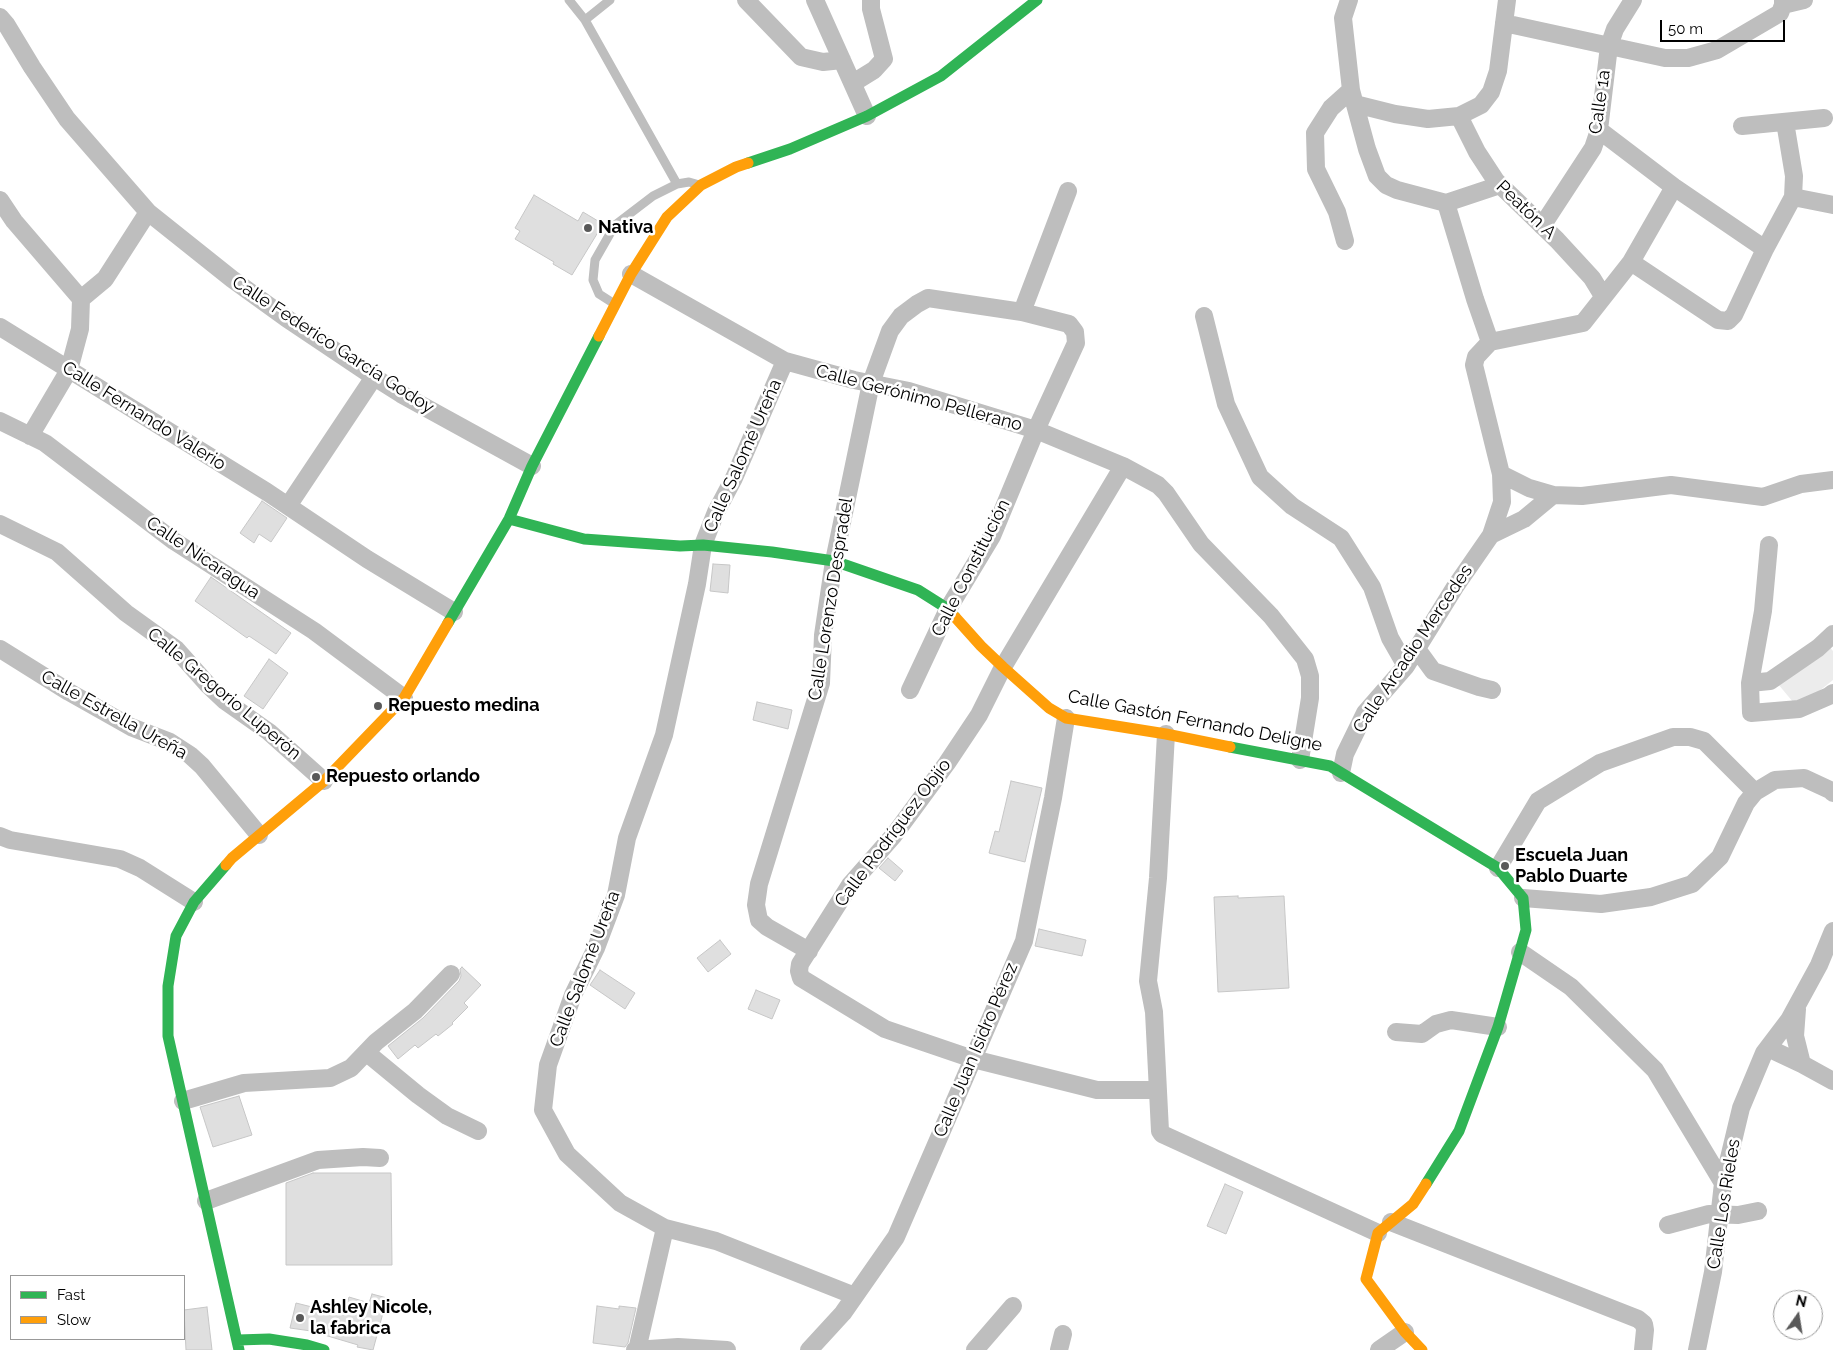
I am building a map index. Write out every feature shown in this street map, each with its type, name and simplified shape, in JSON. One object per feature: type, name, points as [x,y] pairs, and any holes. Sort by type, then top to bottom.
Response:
[{"type":"main road","points":[[324,1350],[307,1345],[269,1339],[238,1345],[168,1036],[168,986],[176,936],[194,902],[232,858],[324,781],[404,698],[508,519],[532,466],[615,304],[631,274],[667,217],[701,185],[736,166],[790,149],[867,116],[941,76],[1037,0]]},
{"type":"main road","name":"Calle Gastón Fernando Deligne","points":[[508,519],[584,539],[680,546],[704,545],[834,561],[918,590],[948,609],[981,646],[1049,708],[1066,718],[1166,734],[1330,766],[1498,868],[1523,898]]},
{"type":"main road","points":[[1422,1350],[1405,1332],[1366,1279],[1384,1228],[1413,1204],[1459,1131],[1498,1027],[1520,952],[1526,930],[1523,898]]},
{"type":"street","points":[[746,0],[801,58],[823,62],[842,60]]},
{"type":"street","points":[[815,0],[867,116]]},
{"type":"street","points":[[852,84],[874,70],[884,59],[871,9],[871,0]]},
{"type":"street","points":[[1349,0],[1343,18],[1353,97],[1367,149],[1377,176],[1386,185],[1397,190],[1446,203],[1500,185]]},
{"type":"street","points":[[1345,240],[1337,212],[1316,169],[1315,133],[1330,108],[1353,97],[1395,114],[1428,119],[1459,116],[1480,105],[1491,92],[1498,71],[1506,0]]},
{"type":"street","name":"Calle 1a","points":[[1542,226],[1593,148],[1599,130],[1608,46],[1615,29],[1633,0]]},
{"type":"street","points":[[1504,23],[1665,58],[1688,58],[1717,50],[1780,13],[1783,2],[1804,0]]},
{"type":"street","name":"Calle Federico García Godoy","points":[[0,18],[6,24],[32,67],[68,119],[148,212],[270,307],[374,377],[401,394],[532,466]]},
{"type":"street","name":"Peatón A","points":[[1459,116],[1477,152],[1496,181],[1592,278],[1602,296]]},
{"type":"street","points":[[1742,126],[1824,118]]},
{"type":"street","points":[[1631,262],[1718,320],[1728,321],[1734,315],[1765,249],[1793,197],[1794,176],[1785,122]]},
{"type":"street","points":[[1599,130],[1674,188],[1765,249]]},
{"type":"street","points":[[1446,203],[1490,342],[1583,323],[1602,296],[1631,262],[1674,188]]},
{"type":"street","points":[[1022,312],[1068,191]]},
{"type":"street","points":[[1793,197],[1833,205]]},
{"type":"street","points":[[0,200],[14,221],[81,299],[80,329],[69,370],[30,436]]},
{"type":"street","points":[[81,299],[105,279],[148,212]]},
{"type":"street","name":"Calle Gerónimo Pellerano","points":[[631,274],[786,361],[909,391],[1036,430],[1123,466],[1158,485],[1166,493],[1201,544],[1271,616],[1305,659],[1310,676],[1310,698],[1300,760]]},
{"type":"street","name":"Calle Lorenzo Despradel","points":[[809,950],[759,920],[756,905],[759,884],[821,683],[824,636],[834,561],[870,383],[890,331],[901,316],[928,298],[1022,312]]},
{"type":"street","name":"Calle Constitución","points":[[910,690],[948,609],[992,536],[1036,430],[1076,343],[1075,332],[1069,324],[1022,312]]},
{"type":"street","points":[[1204,316],[1226,404],[1260,477],[1292,506],[1342,538],[1372,587],[1390,638],[1406,666]]},
{"type":"street","name":"Calle Fernando Valerio","points":[[0,327],[259,487],[367,559],[454,612]]},
{"type":"street","name":"Calle Arcadio Mercedes","points":[[1341,773],[1345,754],[1365,713],[1406,666],[1455,587],[1491,535],[1502,502],[1501,474],[1474,365],[1476,357],[1490,342]]},
{"type":"street","name":"Calle Salomé Ureña","points":[[786,361],[734,478],[716,512],[704,545],[664,735],[627,838],[616,895],[596,948],[573,995],[548,1065],[543,1110],[567,1154],[620,1203],[665,1228],[716,1241],[855,1296]]},
{"type":"street","points":[[288,506],[374,377]]},
{"type":"street","name":"Calle Nicaragua","points":[[0,421],[45,443],[174,541],[314,631],[404,698]]},
{"type":"street","name":"Calle Rodríguez Objío","points":[[1123,466],[1004,666],[979,715],[947,763],[894,835],[850,885],[800,964],[799,971],[801,978],[885,1029],[973,1059],[1097,1090],[1157,1090]]},
{"type":"street","points":[[1501,474],[1529,488],[1553,495],[1582,496],[1671,485],[1763,496],[1801,484],[1833,480]]},
{"type":"street","points":[[1491,535],[1524,519],[1553,495]]},
{"type":"street","name":"Calle Gregorio Luperón","points":[[0,524],[57,552],[126,613],[176,649],[208,685],[225,700],[269,732],[324,781]]},
{"type":"street","points":[[1768,545],[1762,611],[1750,683],[1751,713],[1799,709],[1833,693]]},
{"type":"street","points":[[1750,683],[1770,681],[1818,648],[1833,634]]},
{"type":"street","name":"Calle Estrella Ureña","points":[[0,649],[123,722],[170,742],[190,755],[202,766],[259,835]]},
{"type":"street","points":[[1417,649],[1433,671],[1492,690]]},
{"type":"street","name":"Calle Juan Isidro Pérez","points":[[809,1350],[844,1313],[896,1237],[1024,941],[1053,798],[1066,718]]},
{"type":"street","points":[[1166,734],[1158,878],[1148,981],[1154,1012],[1159,1128],[1162,1134],[1384,1228],[1638,1319],[1644,1324],[1645,1330],[1643,1350]]},
{"type":"street","points":[[1498,868],[1538,801],[1600,763],[1672,737],[1690,737],[1704,741],[1755,792]]},
{"type":"street","points":[[1523,898],[1602,904],[1651,897],[1692,884],[1720,858],[1746,802],[1755,792],[1775,780],[1804,778],[1833,793]]},
{"type":"street","points":[[0,836],[10,840],[120,859],[140,868],[194,902]]},
{"type":"street","name":"Calle Los Rieles","points":[[1697,1350],[1713,1272],[1723,1183],[1741,1108],[1764,1053],[1790,1020],[1819,965],[1833,931]]},
{"type":"street","points":[[1520,952],[1571,987],[1655,1070],[1723,1183]]},
{"type":"street","points":[[183,1101],[244,1083],[330,1078],[351,1068],[376,1042],[415,1011],[451,974]]},
{"type":"street","points":[[1797,1006],[1795,1036],[1802,1064]]},
{"type":"street","points":[[1396,1032],[1422,1034],[1436,1024],[1450,1020],[1498,1027]]},
{"type":"street","points":[[1768,1048],[1833,1081]]},
{"type":"street","points":[[367,1052],[418,1095],[447,1116],[478,1132]]},
{"type":"street","points":[[206,1201],[318,1160],[363,1156],[380,1158]]},
{"type":"street","points":[[1668,1225],[1708,1214],[1738,1215],[1758,1211]]},
{"type":"street","points":[[665,1228],[636,1350],[678,1347],[727,1350]]},
{"type":"street","points":[[975,1350],[1014,1306]]},
{"type":"street","points":[[1379,1350],[1405,1332]]},
{"type":"lane","points":[[569,0],[585,20],[677,184]]},
{"type":"lane","points":[[585,20],[610,0]]},
{"type":"lane","points":[[615,304],[599,294],[593,280],[595,260],[615,225],[653,196],[677,184],[689,182],[701,185]]},
{"type":"shaded area","points":[[1827,644],[1833,651],[1833,680],[1798,708],[1778,684]]},
{"type":"building","points":[[534,195],[578,221],[583,212],[603,224],[572,275],[515,239],[520,231],[515,228]]},
{"type":"building","points":[[262,501],[287,518],[271,542],[259,534],[254,543],[240,533]]},
{"type":"building","points":[[713,564],[730,565],[728,593],[710,591]]},
{"type":"building","points":[[211,577],[291,633],[276,654],[249,636],[247,638],[195,601]]},
{"type":"building","points":[[269,659],[288,673],[263,709],[244,696]]},
{"type":"building","points":[[757,702],[792,710],[788,729],[753,720]]},
{"type":"building","points":[[1011,781],[1042,788],[1025,862],[989,853],[995,831],[999,832]]},
{"type":"building","points":[[888,858],[903,871],[895,881],[879,868]]},
{"type":"building","points":[[1238,896],[1238,898],[1284,896],[1289,988],[1218,992],[1214,897]]},
{"type":"building","points":[[1039,929],[1086,940],[1082,956],[1035,946]]},
{"type":"building","points":[[720,940],[731,954],[708,972],[697,958]]},
{"type":"building","points":[[462,967],[481,985],[464,1003],[468,1007],[453,1024],[438,1036],[436,1034],[418,1048],[415,1045],[398,1059],[388,1046],[423,1018],[459,981],[461,976],[460,969]]},
{"type":"building","points":[[600,970],[635,993],[625,1009],[590,985]]},
{"type":"building","points":[[756,990],[780,1000],[772,1019],[748,1009]]},
{"type":"building","points":[[239,1096],[252,1135],[213,1147],[200,1107]]},
{"type":"building","points":[[313,1173],[391,1173],[392,1265],[286,1265],[286,1183]]},
{"type":"building","points":[[1225,1184],[1243,1192],[1226,1234],[1207,1226]]},
{"type":"building","points":[[372,1294],[387,1298],[373,1350],[357,1347],[358,1345],[311,1331],[290,1328],[296,1303],[344,1315],[349,1297],[369,1303]]},
{"type":"building","points":[[597,1306],[619,1309],[619,1306],[636,1308],[628,1343],[625,1347],[593,1343]]},
{"type":"building","points":[[207,1307],[212,1350],[186,1350],[185,1310]]},
{"type":"traffic: fast","points":[[748,163],[790,149],[867,116],[941,76],[1037,0]]},
{"type":"traffic: fast","points":[[448,623],[509,519],[532,466],[599,336]]},
{"type":"traffic: fast","points":[[509,519],[584,539],[680,546],[703,545],[834,561],[918,590],[948,609],[955,617]]},
{"type":"traffic: fast","points":[[1230,747],[1330,766],[1498,868],[1523,898],[1526,930],[1498,1027],[1459,1131],[1426,1184]]},
{"type":"traffic: fast","points":[[226,865],[194,902],[176,936],[168,986],[168,1036],[239,1350]]},
{"type":"traffic: fast","points":[[238,1340],[269,1339],[307,1345],[324,1350]]},
{"type":"traffic: slow","points":[[599,336],[631,274],[667,217],[701,185],[748,163]]},
{"type":"traffic: slow","points":[[955,617],[1003,667],[1049,708],[1066,718],[1166,734],[1230,747]]},
{"type":"traffic: slow","points":[[226,865],[324,781],[404,698],[448,623]]},
{"type":"traffic: slow","points":[[1422,1350],[1405,1332],[1366,1279],[1378,1233],[1413,1204],[1426,1184]]},
{"type":"place","name":"Nativa","points":[[588,228]]},
{"type":"place","name":"Repuesto medina","points":[[378,706]]},
{"type":"place","name":"Repuesto orlando","points":[[316,777]]},
{"type":"place","name":"Escuela Juan Pablo Duarte","points":[[1505,866]]},
{"type":"place","name":"Ashley Nicole, la fabrica","points":[[300,1318]]}]
